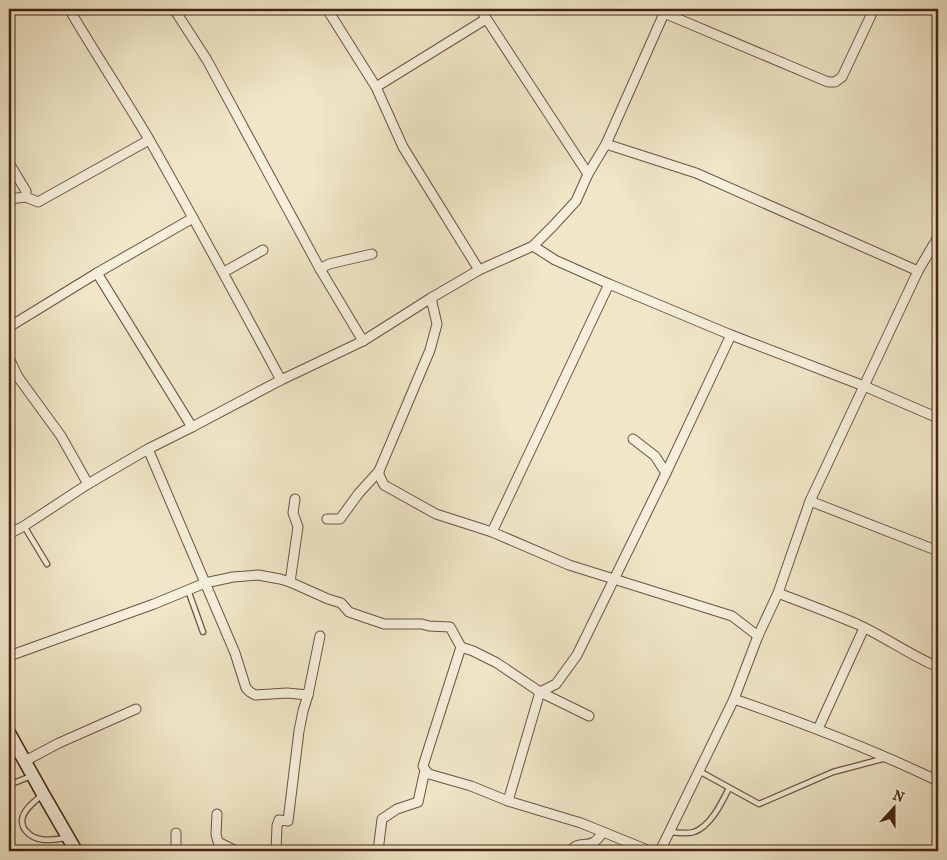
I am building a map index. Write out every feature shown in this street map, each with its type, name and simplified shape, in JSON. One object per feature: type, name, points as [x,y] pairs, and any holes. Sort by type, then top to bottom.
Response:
[{"type":"street","points":[[69,9],[149,140],[224,272],[281,380]]},
{"type":"street","points":[[174,9],[207,60],[320,269],[362,341]]},
{"type":"street","points":[[326,9],[376,87],[403,147],[479,270]]},
{"type":"street","points":[[480,9],[588,174]]},
{"type":"street","points":[[9,534],[148,449],[281,380],[362,341],[479,270],[533,246],[576,201],[588,174],[606,144],[663,10],[828,82],[835,82],[842,77],[874,9]]},
{"type":"street","points":[[376,87],[486,19]]},
{"type":"street","points":[[9,199],[26,197],[38,202],[149,140]]},
{"type":"street","points":[[606,144],[696,173],[918,271]]},
{"type":"street","points":[[9,163],[26,191],[26,197]]},
{"type":"street","points":[[9,327],[193,218]]},
{"type":"street","points":[[660,851],[734,699],[758,636],[778,592],[810,501],[918,271],[938,237]]},
{"type":"street","points":[[533,246],[555,260],[609,284],[731,335],[864,386],[938,418]]},
{"type":"street","points":[[224,272],[263,250]]},
{"type":"street","points":[[320,269],[328,264],[372,254]]},
{"type":"street","points":[[97,274],[192,427]]},
{"type":"street","points":[[492,532],[609,284]]},
{"type":"street","points":[[431,298],[437,324],[430,350],[380,471],[379,475],[384,485],[436,514],[492,532],[569,565],[732,616],[758,636]]},
{"type":"street","points":[[508,801],[540,692],[556,684],[577,655],[731,335]]},
{"type":"street","points":[[9,358],[18,377],[61,436],[88,484]]},
{"type":"street","points":[[633,439],[655,456],[666,473]]},
{"type":"street","points":[[148,449],[235,653],[246,688],[255,695],[287,693],[308,695]]},
{"type":"street","points":[[327,520],[340,519],[359,493],[380,471]]},
{"type":"street","points":[[290,582],[298,527],[293,513],[295,499]]},
{"type":"street","points":[[810,501],[938,551]]},
{"type":"street","points":[[9,656],[154,604],[205,583],[233,577],[258,575],[290,582],[341,603],[349,612],[384,624],[422,624],[450,627],[461,647],[497,663],[540,692],[589,716]]},
{"type":"street","points":[[778,592],[864,628],[923,661],[938,667]]},
{"type":"street","points":[[818,729],[864,628]]},
{"type":"street","points":[[276,851],[279,820],[288,821],[299,731],[320,636]]},
{"type":"street","points":[[378,851],[382,819],[396,809],[418,802],[425,770],[424,766],[461,647]]},
{"type":"street","points":[[734,699],[818,729],[938,781]]},
{"type":"street","points":[[25,761],[59,743],[136,708]]},
{"type":"street","points":[[9,733],[76,851]]},
{"type":"street","points":[[425,770],[429,774],[471,786],[508,801],[581,823],[650,851]]},
{"type":"street","points":[[217,814],[216,834],[218,842],[236,851]]},
{"type":"street","points":[[571,851],[575,846],[594,842],[603,832]]},
{"type":"street","points":[[176,833],[176,851]]},
{"type":"lane","points":[[24,526],[47,564]]},
{"type":"lane","points":[[188,590],[203,632]]},
{"type":"lane","points":[[699,772],[759,804],[833,772],[887,758]]},
{"type":"lane","points":[[9,784],[32,775]]},
{"type":"lane","points":[[670,832],[696,832],[714,814],[729,788]]},
{"type":"lane","points":[[43,794],[25,813],[22,820],[23,827],[26,832],[38,840],[68,837]]}]
